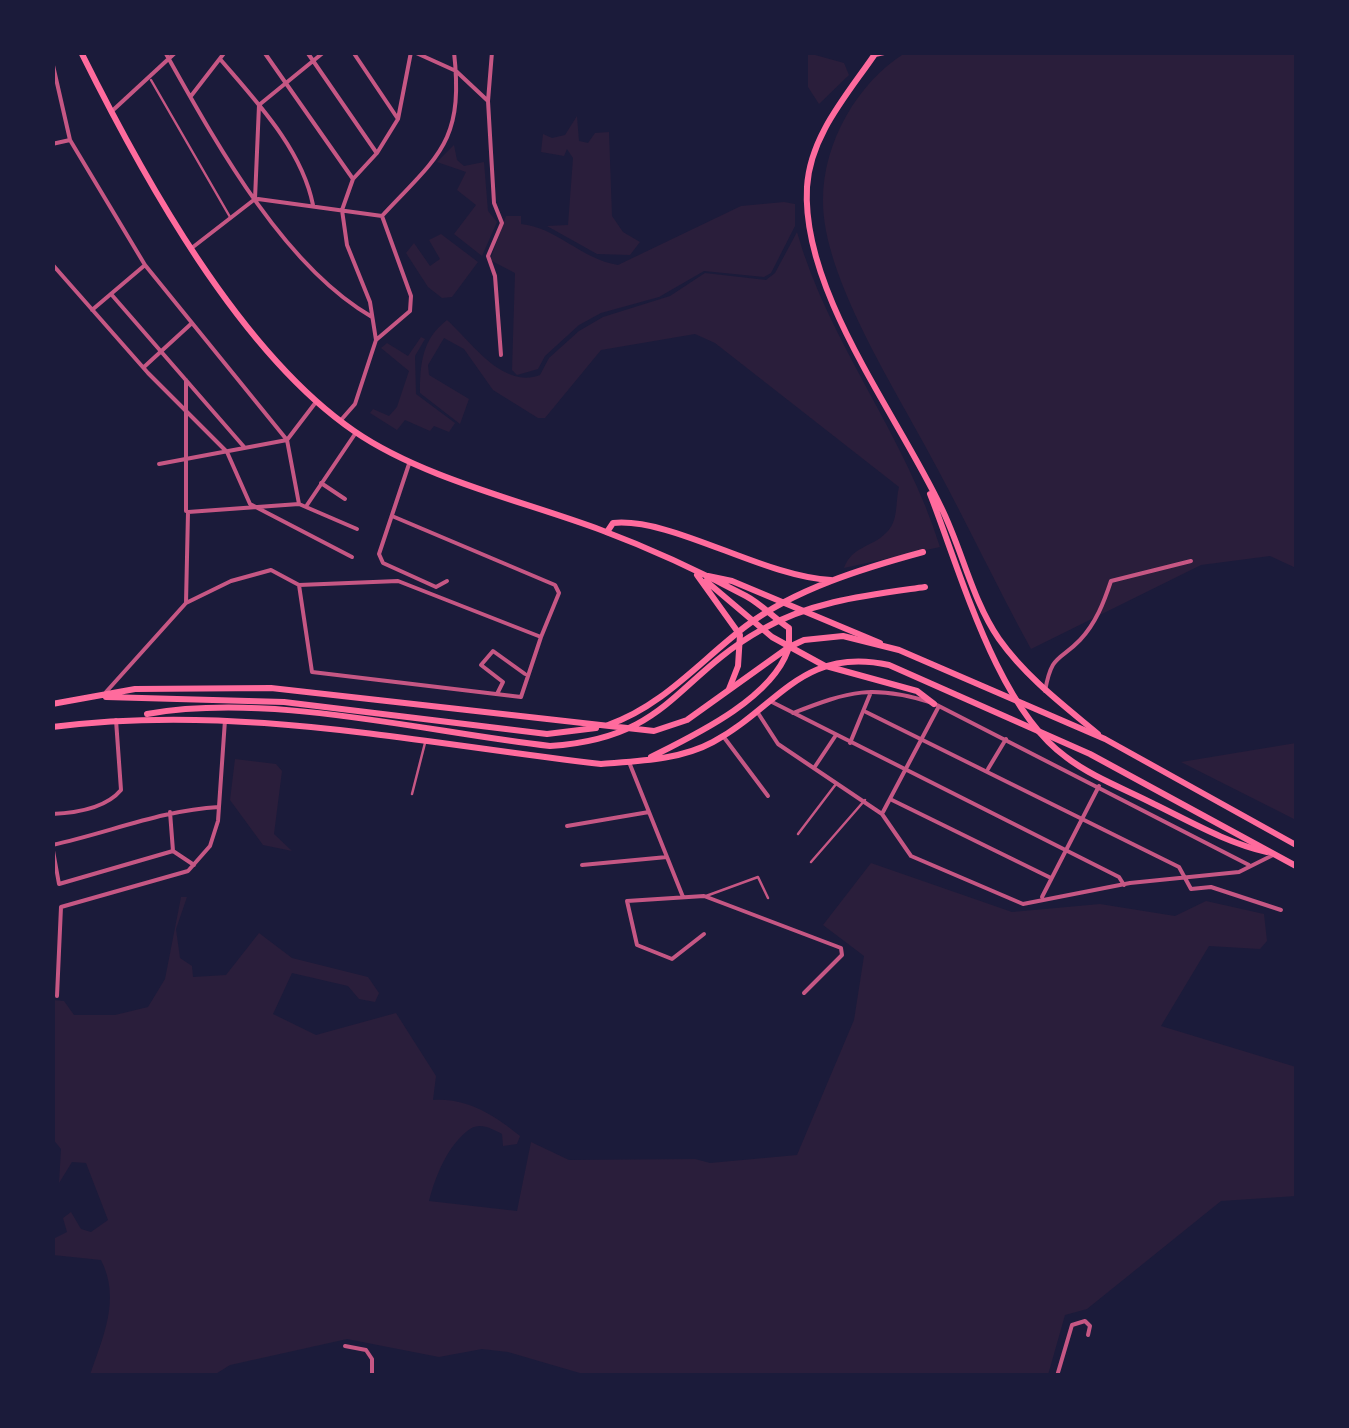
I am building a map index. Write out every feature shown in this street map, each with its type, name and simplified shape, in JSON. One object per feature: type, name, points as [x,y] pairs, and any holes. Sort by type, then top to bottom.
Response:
[{"type":"main road","points":[[81,52],[111,112],[193,247],[257,338],[316,402],[356,432],[410,460],[607,532],[750,598],[789,628],[789,647],[780,667],[719,721],[646,760]]},
{"type":"main road","points":[[884,52],[872,53],[817,143],[807,186],[808,224],[828,294],[918,462],[997,636],[1045,690],[1105,739]]},
{"type":"main road","points":[[918,462],[989,647],[1052,745],[1127,790],[1240,846],[1274,854]]},
{"type":"main road","points":[[607,532],[613,524],[642,524],[796,576],[838,580]]},
{"type":"main road","points":[[102,697],[284,702],[548,734],[605,726],[655,702],[748,625],[828,584],[923,552]]},
{"type":"main road","points":[[697,574],[789,647],[825,666],[917,691],[936,705]]},
{"type":"main road","points":[[697,574],[732,581],[1105,739],[1296,845]]},
{"type":"main road","points":[[697,574],[703,589],[740,635],[738,666],[729,688]]},
{"type":"main road","points":[[52,727],[215,709],[408,726],[550,746],[598,740],[629,731],[658,714],[760,630],[848,599],[925,587]]},
{"type":"main road","points":[[740,608],[746,608],[750,598]]},
{"type":"main road","points":[[52,704],[136,688],[271,688],[654,731],[687,720],[804,640],[843,636],[880,643]]},
{"type":"main road","points":[[133,717],[316,726],[601,764],[630,762],[696,750],[723,736],[789,682],[825,666],[867,660],[889,666],[1090,754],[1296,866]]},
{"type":"street","points":[[165,52],[255,199],[338,298],[372,317]]},
{"type":"street","points":[[111,112],[151,80],[176,52]]},
{"type":"street","points":[[191,96],[225,52]]},
{"type":"street","points":[[264,52],[354,180]]},
{"type":"street","points":[[308,52],[377,154]]},
{"type":"street","points":[[255,199],[259,105],[284,80],[324,52]]},
{"type":"street","points":[[352,52],[398,118]]},
{"type":"street","points":[[341,420],[355,404],[376,340],[347,245],[342,210],[354,180],[377,154],[398,118],[413,52],[456,71],[488,102]]},
{"type":"street","points":[[382,216],[448,142],[456,119],[454,52]]},
{"type":"street","points":[[492,52],[488,102],[494,203],[502,223],[488,256],[494,276],[500,355]]},
{"type":"street","points":[[220,59],[259,105],[308,178],[313,207]]},
{"type":"street","points":[[52,61],[70,140],[145,265],[287,440],[299,504]]},
{"type":"street","points":[[52,144],[70,140]]},
{"type":"street","points":[[193,247],[255,199],[382,216]]},
{"type":"street","points":[[376,340],[402,322],[410,311],[411,296],[382,216]]},
{"type":"street","points":[[92,310],[145,265]]},
{"type":"street","points":[[53,266],[143,368],[226,452],[250,504],[352,556]]},
{"type":"street","points":[[110,294],[245,448]]},
{"type":"street","points":[[143,368],[192,323]]},
{"type":"street","points":[[186,380],[186,604]]},
{"type":"street","points":[[159,464],[287,440],[316,402]]},
{"type":"street","points":[[307,505],[356,432]]},
{"type":"street","points":[[410,460],[379,554],[383,564],[436,586],[447,581]]},
{"type":"street","points":[[322,484],[345,499]]},
{"type":"street","points":[[186,560],[188,512],[250,504],[299,504],[357,529]]},
{"type":"street","points":[[299,584],[312,672],[521,697],[525,674],[559,593],[555,585],[392,516]]},
{"type":"street","points":[[1045,690],[1049,669],[1063,649],[1078,642],[1101,611],[1111,581],[1191,560]]},
{"type":"street","points":[[102,697],[186,604],[231,581],[271,570],[299,584],[398,581],[541,636]]},
{"type":"street","points":[[497,694],[503,682],[481,665],[493,651],[525,674]]},
{"type":"street","points":[[793,713],[852,691],[936,705],[1249,865]]},
{"type":"street","points":[[850,743],[871,692]]},
{"type":"street","points":[[767,700],[1119,877],[1124,885]]},
{"type":"street","points":[[882,814],[924,737],[936,705]]},
{"type":"street","points":[[755,709],[778,744],[882,814],[911,856],[1023,904],[1042,897],[1239,872],[1274,854]]},
{"type":"street","points":[[866,712],[924,737],[1179,867],[1191,889],[1211,888],[1281,910]]},
{"type":"street","points":[[52,814],[72,814],[113,799],[120,790],[116,719]]},
{"type":"street","points":[[57,996],[61,907],[188,871],[210,846],[218,808],[225,720]]},
{"type":"street","points":[[813,768],[836,735]]},
{"type":"street","points":[[723,736],[768,796]]},
{"type":"street","points":[[987,770],[1006,739]]},
{"type":"street","points":[[630,762],[683,897]]},
{"type":"street","points":[[1042,897],[1099,786]]},
{"type":"street","points":[[892,800],[1051,878]]},
{"type":"street","points":[[194,865],[173,851],[59,884],[52,845],[126,828],[170,812],[218,808]]},
{"type":"street","points":[[170,812],[173,851]]},
{"type":"street","points":[[567,826],[649,812]]},
{"type":"street","points":[[582,865],[667,858]]},
{"type":"street","points":[[704,934],[672,959],[637,945],[628,901],[704,896],[842,948],[842,955],[804,993]]},
{"type":"street","points":[[1057,1376],[1072,1324],[1085,1321],[1090,1326],[1088,1335]]},
{"type":"street","points":[[345,1346],[366,1350],[372,1359],[372,1376]]},
{"type":"lane","points":[[151,80],[230,218]]},
{"type":"lane","points":[[412,794],[425,740]]},
{"type":"lane","points":[[798,834],[836,783]]},
{"type":"lane","points":[[811,862],[865,800]]},
{"type":"lane","points":[[704,896],[758,877],[768,898]]},
{"type":"shaded area","points":[[808,53],[844,63],[849,75],[819,104],[808,87]]},
{"type":"shaded area","points":[[905,53],[1296,53],[1296,568],[1270,556],[1201,565],[1031,649],[866,336],[835,265],[826,231],[825,179],[836,136],[872,81]]},
{"type":"shaded area","points":[[577,116],[579,141],[588,143],[595,133],[609,132],[612,216],[623,232],[640,242],[630,255],[597,254],[547,226],[568,225],[573,158],[567,149],[564,156],[541,152],[543,134],[552,138],[565,135]]},
{"type":"shaded area","points":[[454,145],[457,160],[464,166],[484,162],[488,211],[497,222],[482,256],[454,234],[476,205],[457,190],[466,172],[437,162]]},
{"type":"shaded area","points":[[795,204],[795,226],[771,273],[764,277],[704,271],[659,297],[601,313],[579,325],[545,356],[538,369],[517,375],[512,370],[515,273],[490,260],[506,216],[521,216],[521,224],[546,231],[618,265],[741,206]]},
{"type":"shaded area","points":[[797,232],[828,312],[908,466],[940,547],[844,568],[852,555],[890,528],[899,487],[715,343],[695,334],[601,350],[545,418],[538,418],[493,390],[464,349],[444,338],[428,365],[429,375],[469,399],[460,424],[420,393],[424,353],[432,335],[447,320],[501,370],[526,378],[540,375],[549,358],[579,331],[603,317],[670,296],[705,273],[766,280],[775,273]]},
{"type":"shaded area","points":[[441,234],[478,262],[452,297],[442,298],[428,287],[406,253],[414,243],[430,266],[440,259],[429,240]]},
{"type":"shaded area","points":[[421,337],[425,339],[415,356],[416,394],[455,423],[449,432],[434,426],[430,431],[405,420],[397,430],[370,413],[373,409],[389,416],[397,407],[409,371],[381,348],[387,343],[408,356]]},
{"type":"shaded area","points":[[1296,743],[1296,820],[1181,762]]},
{"type":"shaded area","points":[[235,759],[276,764],[282,771],[274,834],[292,851],[263,845],[230,800]]},
{"type":"shaded area","points":[[871,863],[1012,912],[1100,904],[1175,916],[1206,901],[1264,914],[1267,941],[1260,949],[1209,946],[1161,1026],[1296,1067],[1296,1196],[1221,1201],[1087,1309],[1065,1315],[1048,1375],[590,1376],[508,1352],[482,1349],[439,1357],[347,1339],[230,1365],[214,1375],[90,1375],[108,1318],[107,1275],[101,1260],[53,1255],[53,1239],[67,1232],[63,1218],[71,1212],[81,1229],[91,1232],[108,1220],[86,1163],[72,1162],[59,1183],[61,1149],[52,1138],[53,1000],[64,1001],[74,1015],[115,1015],[148,1007],[165,979],[181,897],[187,897],[176,929],[180,958],[192,966],[193,977],[226,975],[259,933],[292,958],[368,977],[379,993],[375,1002],[359,999],[348,986],[292,973],[273,1014],[316,1035],[396,1013],[436,1076],[433,1100],[457,1101],[479,1109],[520,1136],[517,1144],[503,1146],[502,1134],[482,1126],[470,1129],[449,1152],[429,1201],[517,1211],[531,1142],[569,1160],[695,1159],[710,1163],[797,1155],[854,1020],[864,956],[823,925]]}]
